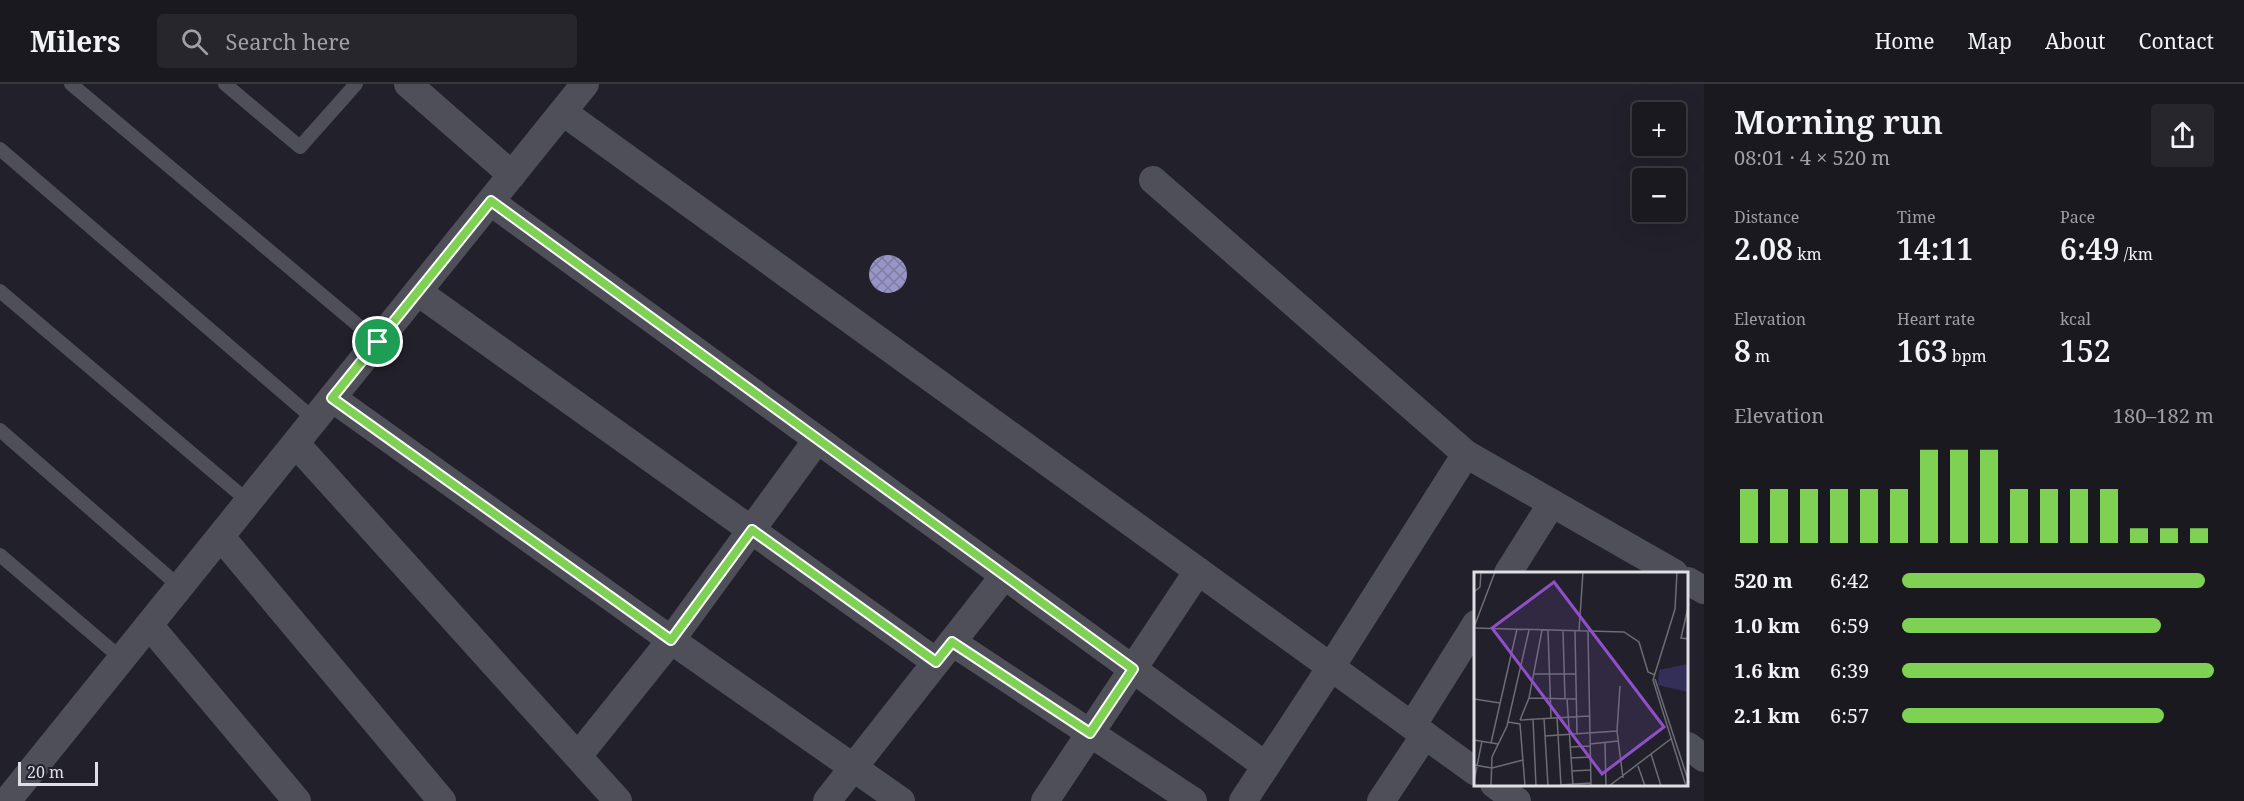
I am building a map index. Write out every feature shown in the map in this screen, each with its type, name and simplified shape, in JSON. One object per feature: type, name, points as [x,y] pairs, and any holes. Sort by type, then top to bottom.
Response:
[{"type":"street","points":[[408,84],[512,175]]},
{"type":"street","points":[[7,801],[585,84]]},
{"type":"street","points":[[563,112],[1474,771]]},
{"type":"street","points":[[1153,180],[1466,454],[1672,572]]},
{"type":"street","points":[[491,201],[1266,766]]},
{"type":"street","points":[[418,292],[752,530],[944,652],[1090,733],[1192,801]]},
{"type":"street","points":[[324,409],[671,640],[901,801]]},
{"type":"street","points":[[578,756],[671,640],[817,440]]},
{"type":"street","points":[[296,444],[618,801]]},
{"type":"street","points":[[1243,801],[1466,454]]},
{"type":"street","points":[[1509,572],[1551,503]]},
{"type":"street","points":[[220,537],[442,801]]},
{"type":"street","points":[[1045,801],[1198,571]]},
{"type":"street","points":[[827,801],[1004,576]]},
{"type":"street","points":[[1689,582],[1704,590]]},
{"type":"street","points":[[149,625],[297,801]]},
{"type":"street","points":[[1381,801],[1474,628]]},
{"type":"street","points":[[1689,747],[1704,758]]},
{"type":"lane","points":[[71,84],[378,342]]},
{"type":"lane","points":[[225,84],[300,147],[356,84]]},
{"type":"lane","points":[[0,149],[324,409]]},
{"type":"lane","points":[[0,291],[249,502]]},
{"type":"lane","points":[[0,430],[180,587]]},
{"type":"lane","points":[[0,555],[122,659]]},
{"type":"building","points":[[888,255],[902,260],[907,274],[902,288],[888,293],[874,288],[869,274],[874,260]]},
{"type":"route","points":[[491,201],[1133,669],[1090,733],[952,642],[936,662],[752,530],[671,640],[332,398],[378,342],[491,201]]}]
